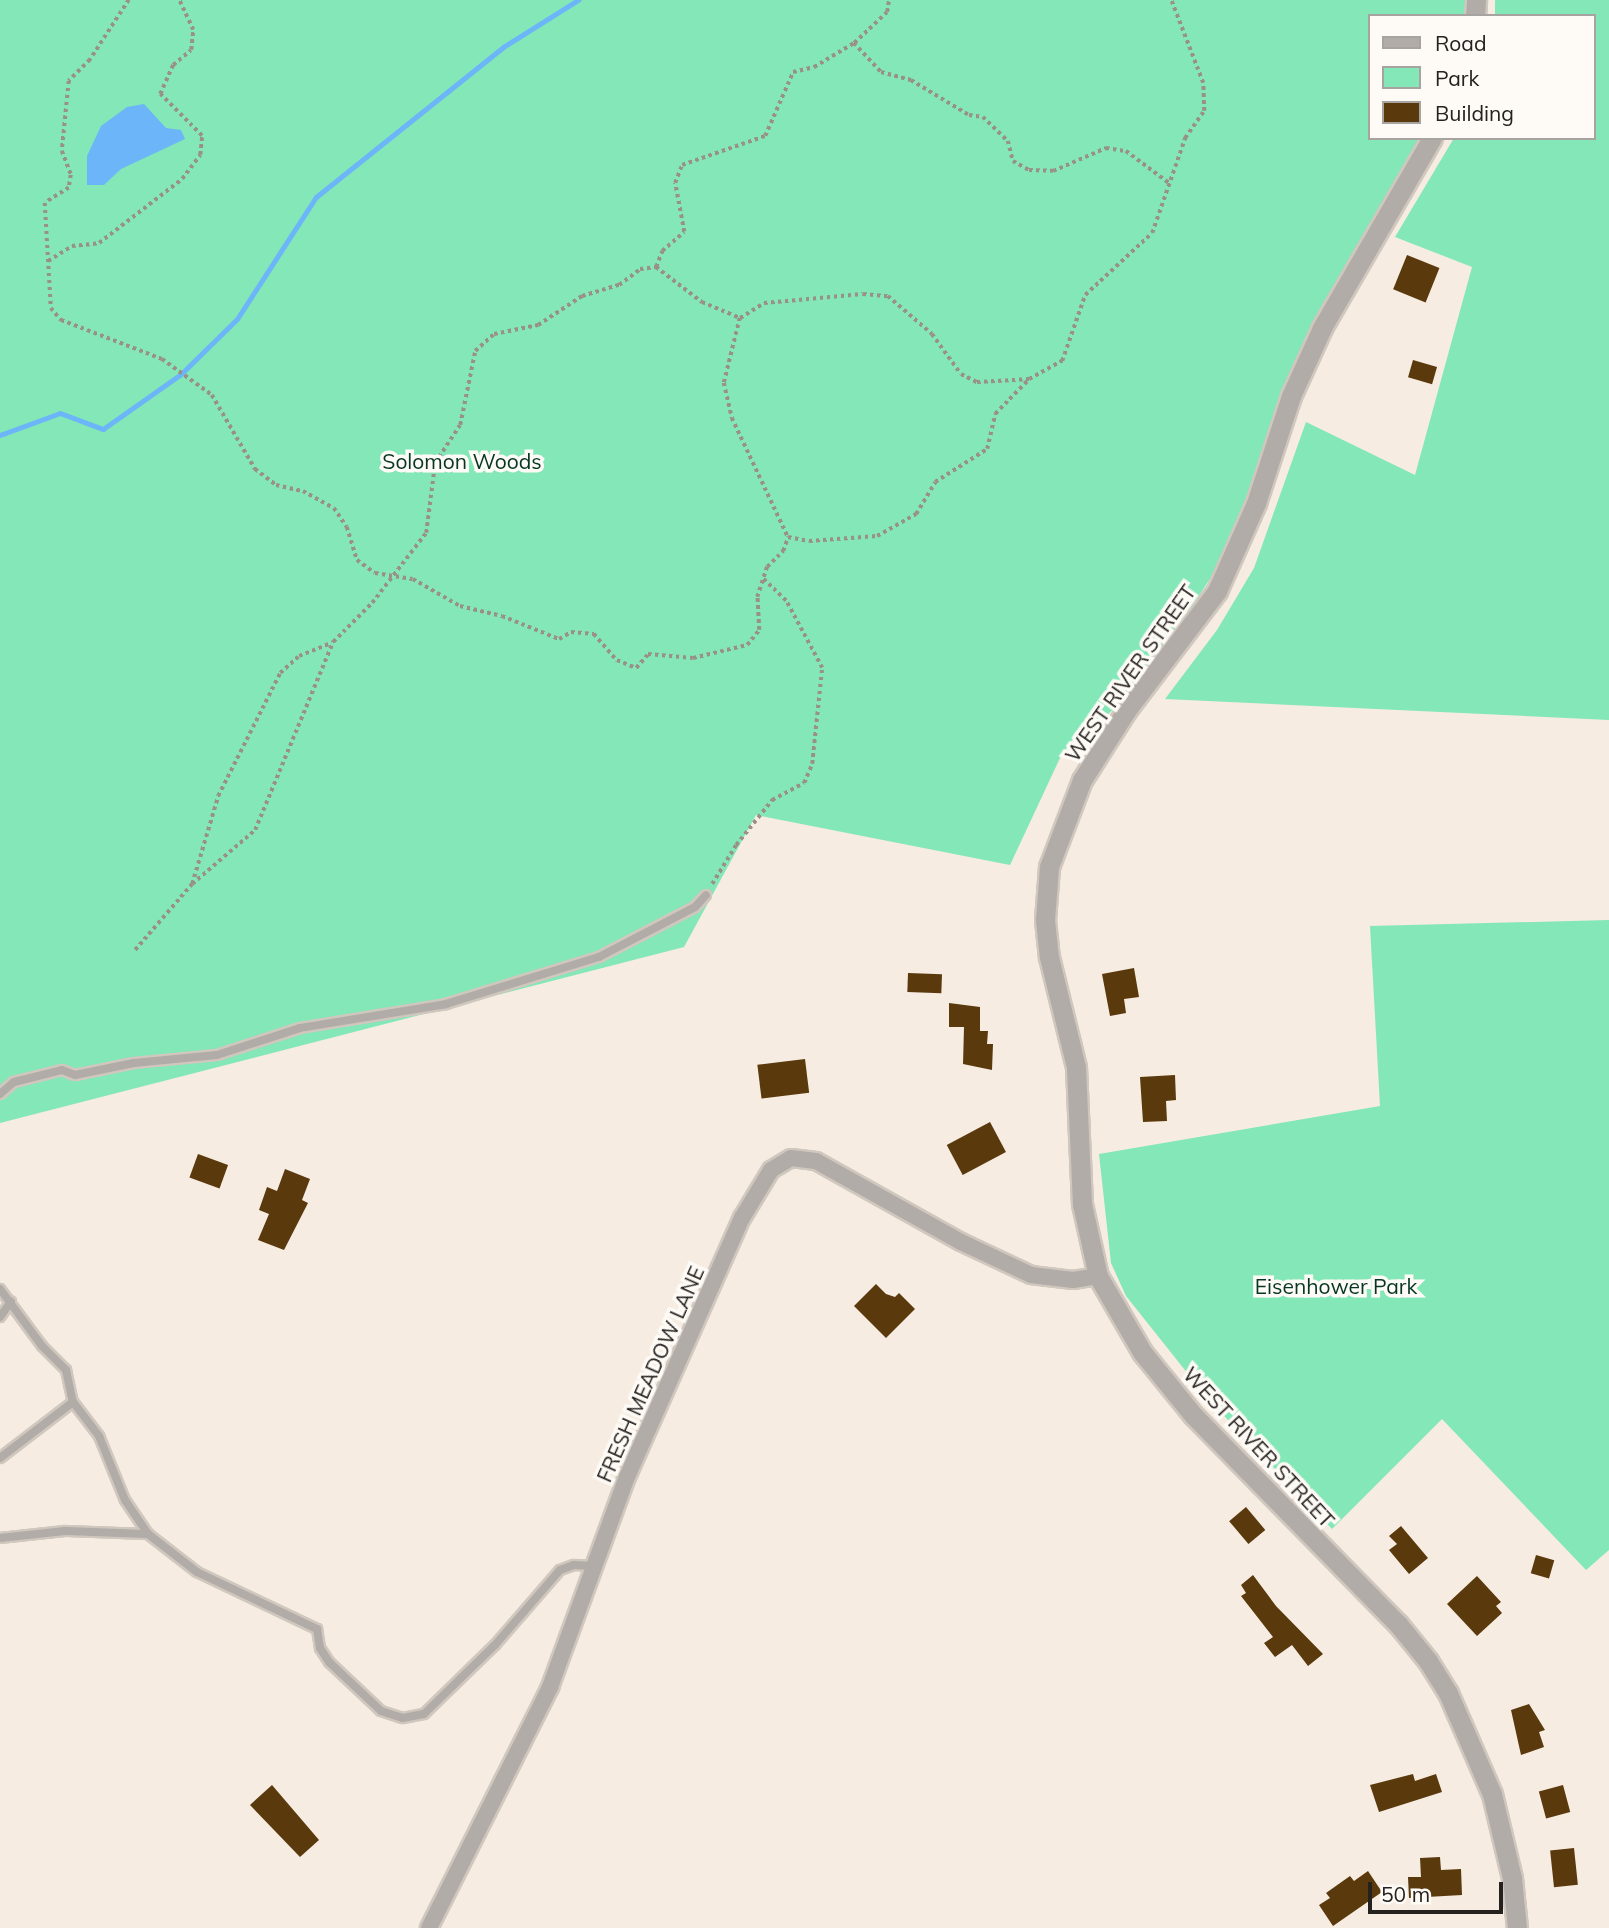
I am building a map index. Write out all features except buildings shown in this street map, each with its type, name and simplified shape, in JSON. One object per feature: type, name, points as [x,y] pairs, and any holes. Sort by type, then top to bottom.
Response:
[{"type":"street","name":"WEST RIVER STREET","points":[[1431,140],[1322,328],[1291,396],[1256,503],[1217,591],[1100,750],[1066,812],[1049,867],[1046,938],[1076,1067],[1082,1204],[1098,1276],[1142,1352],[1194,1416],[1398,1624],[1428,1661],[1454,1706],[1492,1794],[1512,1878],[1517,1928]]},
{"type":"street","name":"FRESH MEADOW LANE","points":[[429,1928],[550,1687],[627,1477],[742,1218],[763,1181],[781,1162],[804,1158],[824,1165],[961,1242],[1031,1275],[1073,1280],[1098,1276]]},
{"type":"lane","points":[[0,1094],[14,1082],[62,1070],[75,1075],[134,1063],[217,1055],[300,1028],[446,1004],[599,957],[695,907],[706,895]]},
{"type":"lane","points":[[0,1289],[42,1346],[66,1370],[73,1402],[99,1436],[125,1500],[148,1534],[197,1572],[317,1629],[329,1662],[359,1694],[381,1711],[403,1718],[424,1714],[446,1696],[559,1570],[574,1565],[596,1566]]},
{"type":"lane","points":[[0,1317],[11,1301]]},
{"type":"lane","points":[[0,1458],[73,1402]]},
{"type":"lane","points":[[0,1538],[65,1531],[148,1534]]},
{"type":"path","points":[[129,0],[90,60],[69,81],[62,150],[71,175],[69,187],[45,203],[51,308],[61,320],[162,359],[212,395],[255,469],[276,485],[303,491],[334,508],[348,527],[357,560],[375,573],[397,574],[460,606],[502,616],[559,639],[570,632],[594,634],[617,660],[636,668],[648,654],[693,658],[747,645],[759,630],[757,597],[763,579],[788,537]]},
{"type":"path","points":[[48,261],[72,246],[99,243],[181,179],[200,155],[202,136],[160,94],[173,65],[191,50],[194,30],[178,0]]},
{"type":"path","points":[[656,267],[662,251],[684,232],[675,183],[682,165],[765,136],[793,72],[814,67],[854,43],[887,12],[889,0]]},
{"type":"path","points":[[788,537],[808,541],[877,536],[916,514],[935,482],[987,449],[995,414],[1029,379],[1062,361],[1085,295],[1152,233],[1185,138],[1204,111],[1203,83],[1171,0]]},
{"type":"path","points":[[854,43],[881,72],[911,80],[969,115],[983,117],[1009,141],[1013,161],[1029,170],[1053,171],[1106,148],[1126,151],[1169,183]]},
{"type":"path","points":[[135,950],[192,884],[255,830],[333,642],[397,574],[426,533],[435,463],[460,425],[475,351],[494,334],[511,327],[538,325],[582,296],[619,285],[640,269],[656,267],[702,302],[740,318]]},
{"type":"path","points":[[788,537],[732,418],[724,383],[740,318],[764,303],[863,294],[888,296],[932,334],[961,374],[977,382],[1029,379]]},
{"type":"path","points":[[706,895],[772,800],[804,783],[812,764],[822,668],[786,601],[763,579]]},
{"type":"path","points":[[192,884],[218,796],[280,673],[299,656],[333,642]]},
{"type":"green space","name":"Solomon Woods","points":[[0,0],[1467,0],[1466,14],[1368,14],[1368,140],[1420,140],[1314,322],[1225,556],[1176,631],[1117,706],[1082,738],[1076,735],[1060,758],[1010,865],[756,815],[684,947],[0,1123]]},
{"type":"green space","points":[[1495,0],[1609,0],[1609,720],[1165,699],[1217,630],[1254,568],[1306,422],[1415,475],[1472,267],[1395,237],[1453,140],[1595,140],[1595,14],[1495,14]]},
{"type":"green space","name":"Eisenhower Park","points":[[1609,920],[1609,1550],[1586,1570],[1442,1419],[1332,1529],[1208,1399],[1126,1296],[1111,1263],[1099,1154],[1380,1106],[1370,926]]},
{"type":"water","points":[[144,104],[166,128],[181,130],[185,139],[121,169],[104,185],[87,185],[87,156],[101,126],[127,107]]},
{"type":"waterway","points":[[0,435],[60,413],[103,429],[181,374],[237,319],[316,197],[503,47],[578,0]]}]
